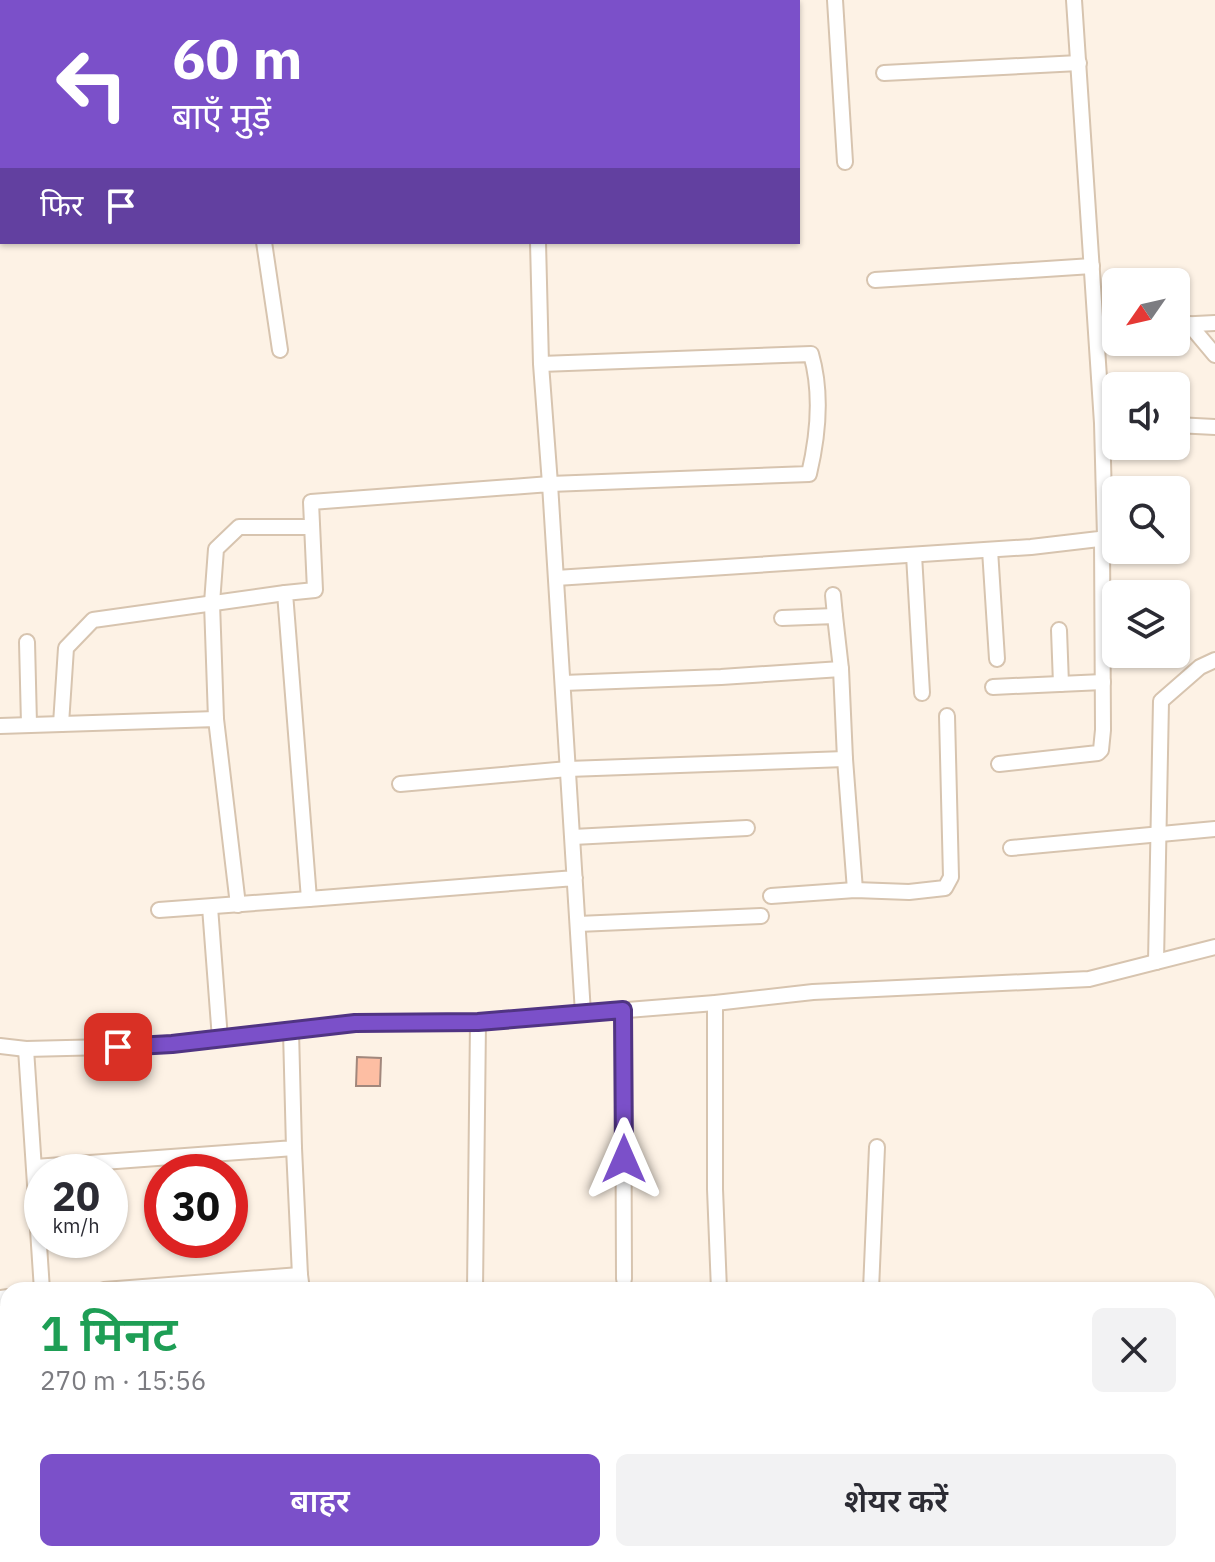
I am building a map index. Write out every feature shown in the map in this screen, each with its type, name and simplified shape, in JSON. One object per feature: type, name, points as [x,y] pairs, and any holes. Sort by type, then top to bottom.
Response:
[{"type":"street","points":[[835,0],[845,162]]},
{"type":"street","points":[[1074,0],[1096,327],[1102,372]]},
{"type":"street","points":[[884,73],[1079,63]]},
{"type":"street","points":[[264,244],[280,350]]},
{"type":"street","points":[[538,244],[541,364],[583,1013]]},
{"type":"street","points":[[875,280],[1092,266]]},
{"type":"street","points":[[1190,325],[1215,323]]},
{"type":"street","points":[[1096,327],[1102,327]]},
{"type":"street","points":[[1190,332],[1215,355]]},
{"type":"street","points":[[61,724],[66,648],[93,620],[315,590],[311,502],[550,484],[809,474],[816,444],[817,375],[811,354],[541,364]]},
{"type":"street","points":[[1190,426],[1215,427]]},
{"type":"street","points":[[238,905],[216,719],[212,603],[216,549],[239,527],[311,527]]},
{"type":"street","points":[[556,578],[990,550],[1102,539]]},
{"type":"street","points":[[990,550],[997,659]]},
{"type":"street","points":[[914,555],[922,693]]},
{"type":"street","points":[[999,764],[1098,753],[1101,750],[1102,564]]},
{"type":"street","points":[[285,593],[309,899]]},
{"type":"street","points":[[833,595],[841,669],[855,890]]},
{"type":"street","points":[[782,618],[835,616]]},
{"type":"street","points":[[1059,630],[1061,684]]},
{"type":"street","points":[[27,642],[29,724]]},
{"type":"street","points":[[1156,962],[1161,701],[1200,667],[1215,660]]},
{"type":"street","points":[[563,683],[841,669]]},
{"type":"street","points":[[993,687],[1103,682]]},
{"type":"street","points":[[771,896],[945,888],[951,877],[947,716]]},
{"type":"street","points":[[0,726],[216,719]]},
{"type":"street","points":[[400,784],[568,769],[845,759]]},
{"type":"street","points":[[573,837],[747,828]]},
{"type":"street","points":[[1011,848],[1215,829]]},
{"type":"street","points":[[159,910],[575,878]]},
{"type":"street","points":[[210,907],[220,1039]]},
{"type":"street","points":[[578,924],[761,916]]},
{"type":"street","points":[[0,1046],[26,1049],[148,1046],[355,1023],[478,1022],[813,992],[1089,979],[1215,947]]},
{"type":"street","points":[[715,1003],[715,1189],[719,1282]]},
{"type":"street","points":[[623,1010],[624,1279]]},
{"type":"street","points":[[475,1282],[478,1022]]},
{"type":"street","points":[[291,1031],[301,1282]]},
{"type":"street","points":[[26,1049],[34,1154]]},
{"type":"street","points":[[871,1282],[877,1147]]},
{"type":"street","points":[[128,1160],[294,1148]]},
{"type":"street","points":[[40,1258],[42,1282]]},
{"type":"building","points":[[357,1057],[381,1058],[380,1086],[356,1086]]},
{"type":"route","points":[[118,1047],[172,1044],[355,1023],[478,1022],[623,1010],[624,1159]]}]
